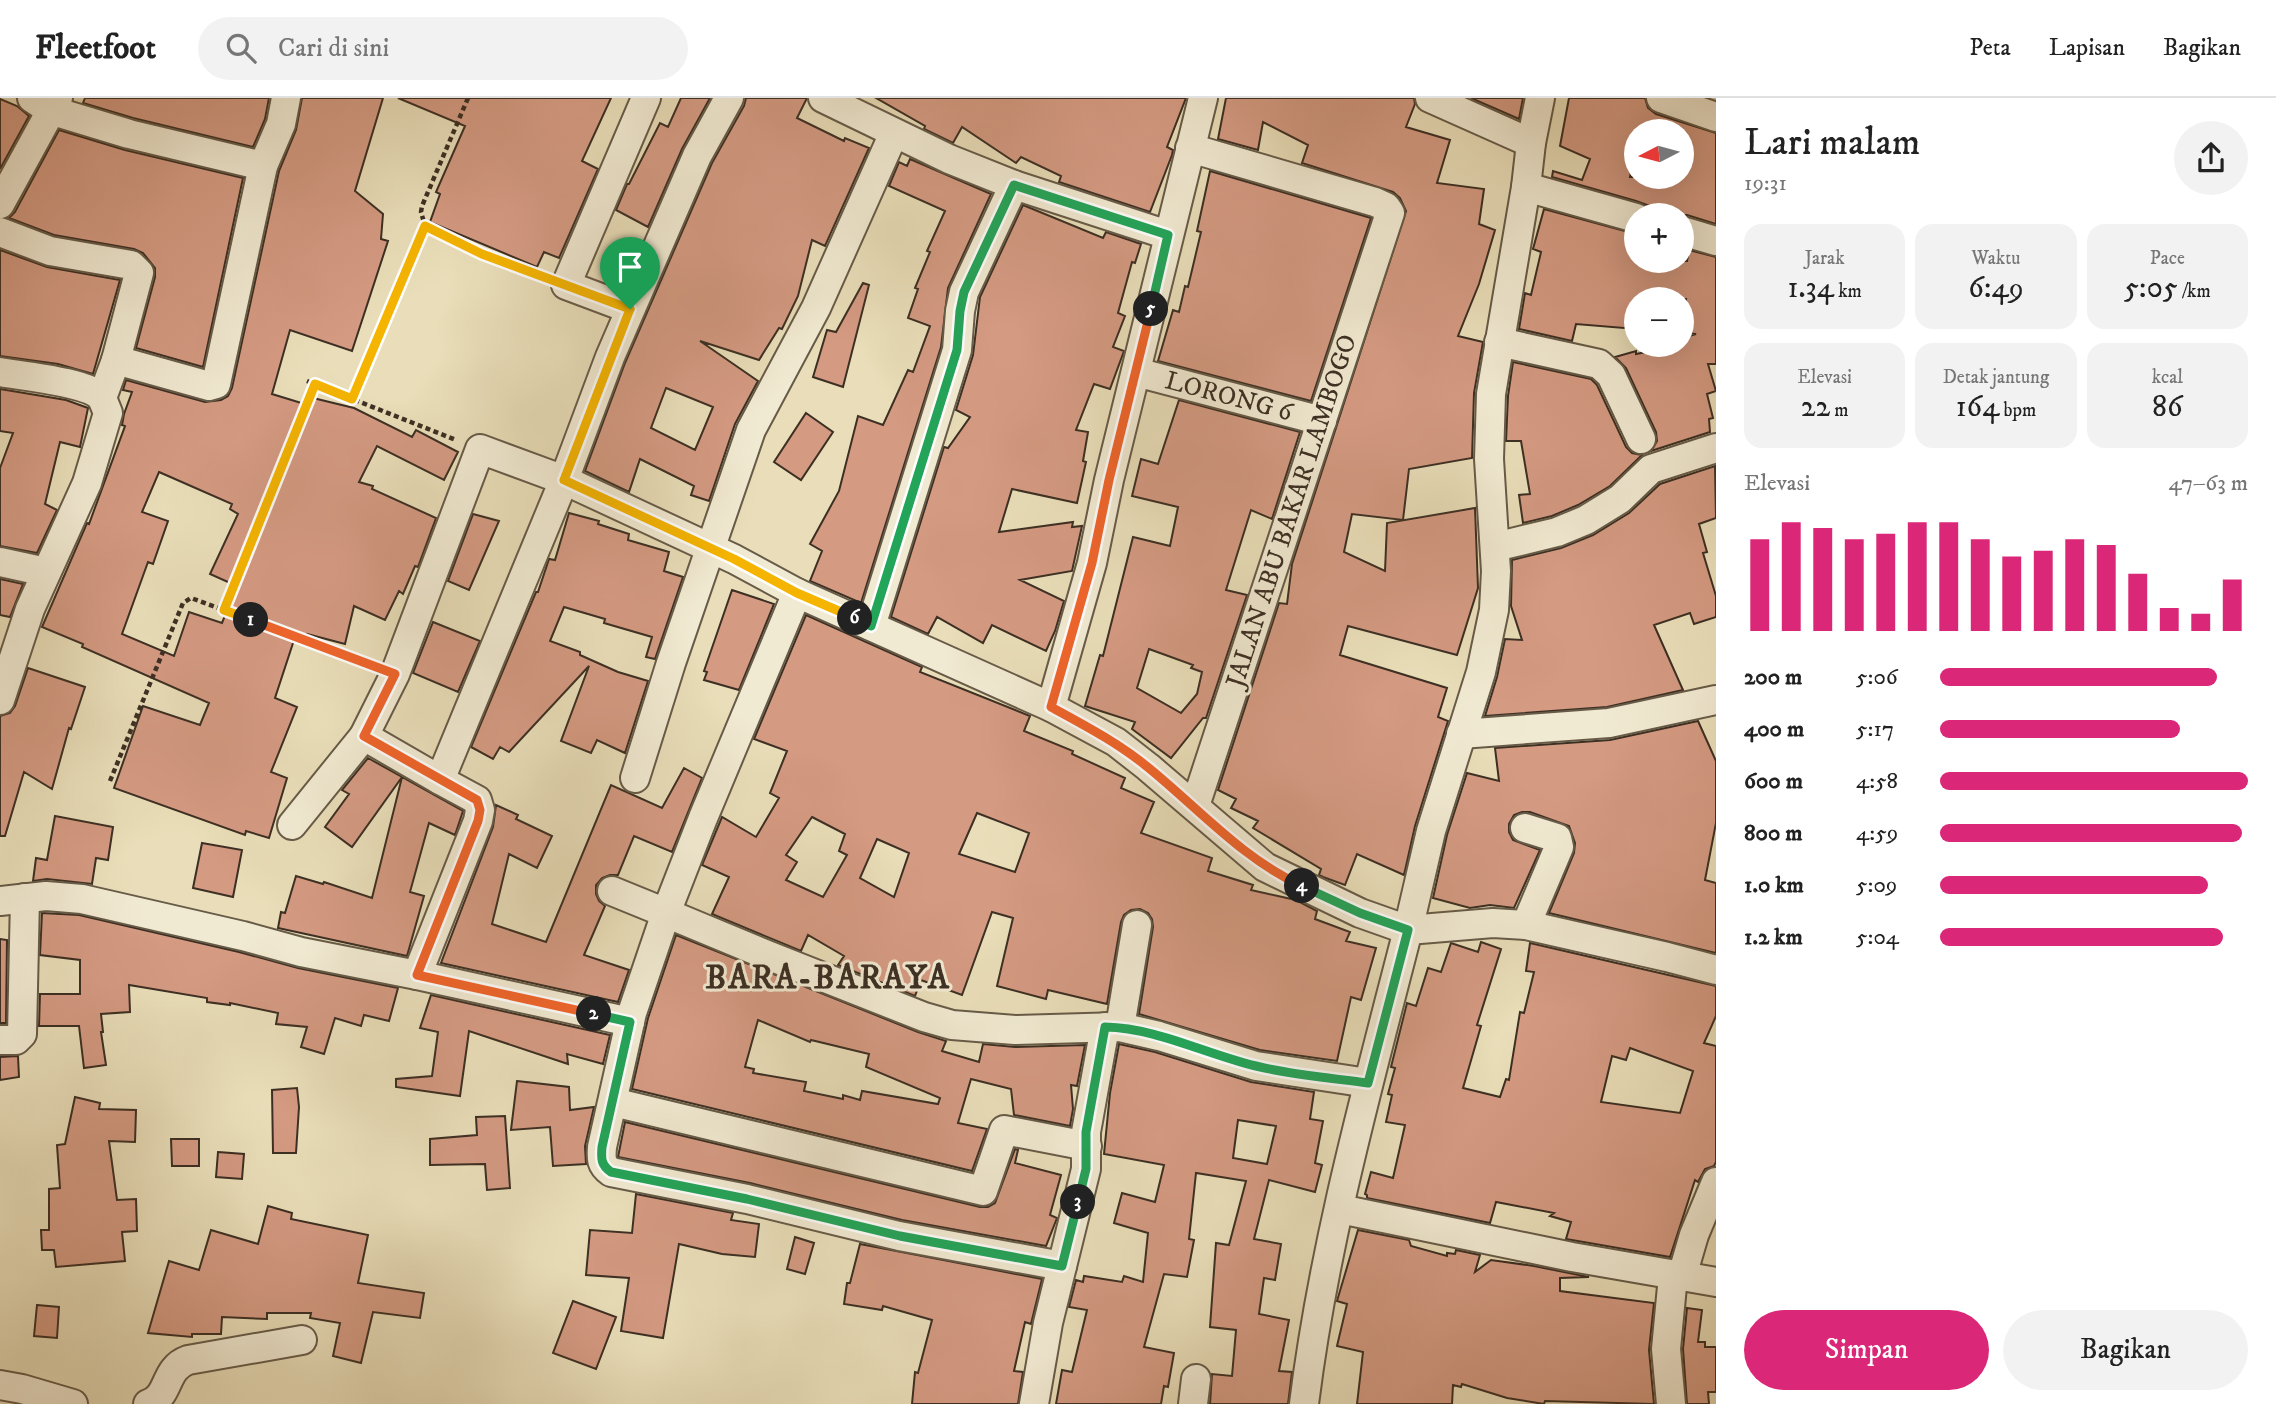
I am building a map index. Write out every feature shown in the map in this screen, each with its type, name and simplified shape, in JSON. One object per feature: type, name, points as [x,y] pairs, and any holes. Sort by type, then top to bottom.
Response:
[{"type":"street","points":[[117,360],[209,386],[216,384],[263,166],[281,124],[286,98]]},
{"type":"street","points":[[630,309],[566,285],[646,98]]},
{"type":"street","points":[[440,780],[564,480],[630,309],[697,156],[729,98]]},
{"type":"street","points":[[823,98],[894,133],[1014,185],[1168,235]]},
{"type":"street","points":[[1051,707],[1092,563],[1109,480],[1203,98]]},
{"type":"street","points":[[1430,98],[1531,143]]},
{"type":"street","points":[[1304,1404],[1310,1356],[1368,1083],[1431,831],[1481,672],[1491,629],[1496,590],[1489,426],[1493,372],[1540,98]]},
{"type":"street","points":[[1661,98],[1716,117]]},
{"type":"street","points":[[0,204],[46,102],[129,134],[263,166]]},
{"type":"street","points":[[635,779],[671,663],[751,430],[816,308],[894,133]]},
{"type":"street","name":"JALAN ABU BAKAR LAMBOGO","points":[[1189,148],[1375,202],[1386,207],[1390,216],[1195,806]]},
{"type":"street","points":[[871,626],[957,350],[964,292],[1014,185]]},
{"type":"street","points":[[1525,187],[1624,215]]},
{"type":"street","points":[[0,232],[50,251],[131,265],[139,273],[117,360],[103,398]]},
{"type":"street","points":[[1694,235],[1716,241]]},
{"type":"street","points":[[1499,342],[1599,364],[1611,375],[1641,439]]},
{"type":"street","points":[[0,372],[93,391],[103,398],[108,413],[87,482],[30,609],[0,699]]},
{"type":"street","name":"LORONG 6","points":[[1136,372],[1322,421]]},
{"type":"street","points":[[1495,547],[1557,532],[1586,520],[1620,499],[1651,469],[1716,448]]},
{"type":"street","points":[[292,825],[364,736],[395,674],[480,449],[564,480],[734,559],[797,593],[1051,707],[1116,743],[1195,806],[1265,867],[1360,913],[1408,930],[1493,923],[1526,925],[1641,950],[1716,970]]},
{"type":"street","points":[[0,562],[46,572]]},
{"type":"street","points":[[797,593],[666,913],[630,1022],[601,1159],[604,1167],[611,1172],[747,1199],[900,1236],[1062,1266]]},
{"type":"street","points":[[1461,734],[1609,723],[1716,700]]},
{"type":"street","points":[[364,736],[477,800],[480,810],[417,975]]},
{"type":"street","points":[[1525,828],[1557,838],[1559,847],[1526,925]]},
{"type":"street","points":[[612,891],[924,1017],[951,1025],[1014,1030],[1112,1027],[1159,1036],[1256,1066],[1368,1083]]},
{"type":"street","points":[[0,1040],[12,1041],[19,1039],[22,1034],[13,900],[64,896],[243,936],[301,952],[630,1022]]},
{"type":"street","points":[[1034,1404],[1048,1323],[1086,1169],[1087,1123],[1137,925]]},
{"type":"street","points":[[613,1102],[983,1191],[1004,1130],[1087,1146]]},
{"type":"street","points":[[1671,1404],[1666,1349],[1677,1276],[1716,1182]]},
{"type":"street","points":[[1340,1209],[1716,1282]]},
{"type":"street","points":[[148,1404],[155,1402],[162,1393],[178,1363],[302,1340]]},
{"type":"street","points":[[0,1385],[72,1404]]},
{"type":"path","points":[[352,399],[425,226],[422,206],[468,98]]},
{"type":"path","points":[[425,226],[482,254],[566,285]]},
{"type":"path","points":[[307,381],[480,449]]},
{"type":"path","points":[[224,610],[315,384]]},
{"type":"path","points":[[110,782],[183,603],[191,598],[395,674]]},
{"type":"building","points":[[85,98],[269,98],[265,119],[253,147],[133,118],[83,103]]},
{"type":"building","points":[[302,98],[383,98],[355,191],[383,214],[381,239],[388,241],[352,351],[290,330],[272,394],[311,406],[313,398],[354,408],[412,437],[416,430],[458,452],[444,480],[377,446],[359,482],[373,486],[372,489],[436,518],[418,567],[415,566],[403,594],[399,591],[385,620],[354,606],[345,644],[307,634],[304,640],[295,637],[275,698],[297,707],[271,772],[287,778],[269,838],[246,831],[245,835],[114,788],[143,706],[200,725],[209,703],[42,627],[87,523],[89,524],[125,426],[122,425],[124,414],[132,392],[123,390],[126,380],[205,402],[221,400],[228,396],[232,388],[279,171],[296,130]],"holes":[[[159,472],[232,504],[230,509],[238,514],[210,574],[237,586],[222,623],[189,612],[174,656],[122,634],[148,562],[153,564],[168,521],[142,512]]]},
{"type":"building","points":[[398,98],[611,98],[582,161],[598,169],[559,258],[544,252],[537,267],[430,222],[440,194],[436,192],[465,126]]},
{"type":"building","points":[[681,98],[710,98],[682,149],[648,227],[616,210],[660,123],[668,127]]},
{"type":"building","points":[[746,98],[807,98],[797,118],[844,141],[845,138],[869,148],[825,246],[812,240],[798,296],[782,329],[779,328],[759,360],[700,341],[758,381],[735,424],[709,501],[691,495],[694,486],[640,459],[629,492],[585,471],[625,363],[712,163]],"holes":[[[666,388],[713,407],[695,450],[651,428]]]},
{"type":"building","points":[[876,98],[1186,98],[1167,147],[1173,150],[1172,155],[1150,212],[1059,182],[1061,176],[1021,157],[1016,163],[962,127],[953,143],[924,129],[925,126]]},
{"type":"building","points":[[1226,98],[1414,98],[1415,104],[1406,127],[1450,140],[1437,183],[1484,189],[1479,224],[1495,230],[1479,284],[1458,336],[1483,342],[1474,393],[1472,458],[1409,469],[1403,520],[1352,514],[1344,552],[1385,571],[1387,523],[1475,508],[1478,588],[1457,655],[1348,626],[1340,655],[1447,688],[1438,717],[1448,721],[1415,826],[1404,875],[1357,854],[1345,885],[1323,877],[1319,875],[1321,869],[1253,828],[1258,821],[1231,808],[1236,799],[1218,790],[1279,603],[1287,604],[1292,564],[1406,211],[1400,198],[1393,192],[1302,163],[1308,145],[1263,122],[1258,150],[1218,139]]},
{"type":"building","points":[[1471,98],[1523,98],[1519,119]]},
{"type":"building","points":[[1569,98],[1645,98],[1648,108],[1672,119],[1624,119],[1624,189],[1694,189],[1694,126],[1716,133],[1716,224],[1694,217],[1694,203],[1641,203],[1552,177],[1553,171],[1582,180],[1590,159],[1560,146]]},
{"type":"building","points":[[0,99],[17,106],[29,116],[0,169]]},
{"type":"building","points":[[59,130],[125,150],[243,178],[203,367],[136,348],[155,277],[155,268],[143,253],[134,249],[54,235],[9,218],[15,212]]},
{"type":"building","points":[[910,159],[991,194],[948,288],[941,347],[861,603],[810,581],[822,551],[810,544],[839,491],[858,416],[883,425],[908,370],[913,372],[930,326],[908,318],[918,289],[915,288],[930,252],[927,251],[945,211],[889,186],[899,162],[907,166]]},
{"type":"building","points":[[1210,171],[1371,218],[1311,401],[1158,361],[1173,310],[1179,312],[1185,286],[1188,287],[1201,232],[1197,231]]},
{"type":"building","points":[[1023,205],[1103,238],[1106,232],[1141,244],[1135,263],[1132,262],[1118,313],[1125,316],[1113,347],[1124,351],[1110,389],[1094,384],[1076,430],[1088,432],[1083,461],[1086,462],[1077,503],[1012,489],[999,532],[1073,522],[1072,527],[1082,526],[1072,571],[1020,580],[1064,601],[1046,651],[992,625],[983,643],[937,617],[928,634],[891,617],[944,447],[948,448],[970,417],[956,410],[973,355],[980,297]]},
{"type":"building","points":[[1544,209],[1624,231],[1624,273],[1694,273],[1694,251],[1716,257],[1716,364],[1708,364],[1716,391],[1707,394],[1713,418],[1709,419],[1710,432],[1651,451],[1657,441],[1656,432],[1626,368],[1615,357],[1624,354],[1624,357],[1694,357],[1694,287],[1624,287],[1624,328],[1576,324],[1572,341],[1519,329],[1525,293],[1531,295],[1541,252],[1533,249]]},
{"type":"building","points":[[0,250],[47,267],[120,280],[93,374],[58,364],[0,356]]},
{"type":"building","points":[[863,283],[869,285],[843,387],[813,377],[827,330],[836,332]]},
{"type":"building","points":[[1513,362],[1591,379],[1597,385],[1626,447],[1632,453],[1642,455],[1610,486],[1578,505],[1552,516],[1523,523],[1519,495],[1530,494],[1521,441],[1506,441]]},
{"type":"building","points":[[0,389],[66,400],[88,408],[80,447],[60,442],[45,504],[57,510],[37,553],[0,546],[0,468],[13,433],[0,431]]},
{"type":"building","points":[[1179,400],[1300,432],[1272,519],[1251,510],[1226,590],[1247,595],[1206,718],[1203,718],[1171,758],[1132,729],[1135,722],[1085,706],[1100,655],[1103,656],[1133,537],[1170,546],[1178,507],[1132,496],[1141,459],[1158,464]],"holes":[[[1149,649],[1193,665],[1191,668],[1202,672],[1197,694],[1181,713],[1137,688]]]},
{"type":"building","points":[[806,413],[833,432],[801,480],[774,462]]},
{"type":"building","points":[[1715,466],[1716,518],[1699,524],[1707,552],[1703,553],[1716,596],[1716,617],[1694,624],[1690,613],[1654,625],[1683,690],[1607,707],[1485,716],[1505,639],[1522,640],[1511,606],[1512,560],[1561,548],[1593,535],[1629,513],[1660,484]]},
{"type":"building","points":[[569,513],[599,521],[598,524],[629,534],[628,540],[669,552],[664,571],[683,577],[655,659],[646,657],[652,637],[604,623],[605,619],[564,607],[550,641],[580,652],[580,655],[618,672],[648,681],[625,753],[597,740],[591,753],[561,741],[589,666],[509,752],[500,747],[493,759],[471,747],[538,592],[549,559],[555,560]]},
{"type":"building","points":[[473,514],[499,521],[469,590],[448,581]]},
{"type":"building","points":[[0,579],[23,584],[10,617],[0,615]]},
{"type":"building","points":[[732,590],[774,604],[739,690],[704,680],[707,672],[704,671]]},
{"type":"building","points":[[806,615],[922,667],[920,672],[1030,716],[1024,731],[1073,751],[1072,754],[1125,778],[1121,788],[1154,802],[1141,833],[1212,858],[1208,871],[1253,885],[1251,890],[1296,900],[1317,911],[1315,919],[1350,932],[1346,941],[1376,948],[1361,1000],[1351,997],[1337,1061],[1260,1050],[1139,1014],[1153,927],[1148,913],[1140,909],[1131,910],[1124,915],[1121,922],[1107,1004],[1048,990],[1046,999],[997,986],[1013,918],[992,912],[962,995],[921,980],[915,996],[838,965],[844,956],[808,935],[801,951],[712,914],[729,877],[702,865],[722,817],[756,837],[779,798],[770,793],[787,751],[754,739]],"holes":[[[977,813],[1029,833],[1015,872],[959,854]],[[812,817],[845,834],[839,851],[847,855],[823,897],[786,880],[797,862],[786,855]],[[877,839],[909,853],[894,897],[860,878]]]},
{"type":"building","points":[[433,622],[480,641],[458,692],[413,673]]},
{"type":"building","points":[[28,668],[85,687],[71,729],[69,728],[52,789],[24,772],[5,836],[0,836],[0,716],[10,713],[15,706]]},
{"type":"building","points":[[1698,721],[1716,761],[1716,823],[1705,880],[1716,883],[1716,953],[1549,913],[1574,853],[1575,843],[1569,826],[1530,812],[1514,815],[1509,824],[1513,840],[1540,850],[1514,908],[1490,905],[1470,908],[1433,898],[1447,835],[1467,773],[1499,781],[1495,748],[1610,740]]},
{"type":"building","points":[[368,758],[402,777],[352,847],[325,827],[349,794],[342,790]]},
{"type":"building","points":[[684,768],[702,778],[672,852],[634,836],[618,875],[602,878],[596,885],[599,901],[605,906],[584,955],[629,970],[618,1002],[441,963],[493,827],[496,805],[518,815],[516,819],[552,836],[537,868],[509,854],[492,924],[546,942],[611,785],[662,808]]},
{"type":"building","points":[[402,777],[463,811],[455,835],[429,823],[410,892],[424,896],[407,956],[278,928],[281,912],[285,913],[296,876],[372,898]]},
{"type":"building","points":[[55,816],[113,827],[108,860],[96,858],[92,884],[47,879],[33,881],[36,858],[47,860]]},
{"type":"building","points":[[202,843],[242,850],[233,897],[193,888]]},
{"type":"building","points":[[42,913],[79,915],[298,968],[398,988],[389,1021],[364,1015],[361,1026],[335,1018],[324,1054],[301,1047],[307,1027],[276,1024],[278,1013],[230,1003],[207,1002],[207,998],[129,985],[130,1012],[101,1014],[106,1065],[84,1068],[79,1026],[39,1026],[40,994],[80,994],[80,960],[40,955]]},
{"type":"building","points":[[676,935],[946,1041],[942,1051],[979,1062],[983,1044],[1015,1047],[1085,1045],[1077,1086],[1071,1085],[1073,1109],[1070,1126],[1014,1115],[1011,1089],[971,1079],[958,1123],[987,1129],[972,1171],[632,1089],[648,1018]],"holes":[[[758,1020],[810,1042],[811,1040],[869,1054],[866,1067],[940,1098],[938,1104],[862,1091],[860,1100],[843,1095],[843,1099],[804,1091],[806,1082],[753,1073],[754,1069],[745,1067]]]},
{"type":"building","points":[[0,939],[7,940],[6,1023],[0,1023]]},
{"type":"building","points":[[1481,942],[1501,949],[1477,1025],[1481,1026],[1463,1088],[1500,1097],[1506,1079],[1509,1080],[1520,1012],[1524,1013],[1534,972],[1526,971],[1530,943],[1716,986],[1716,1016],[1704,1043],[1716,1046],[1716,1162],[1714,1166],[1705,1169],[1698,1182],[1695,1180],[1670,1257],[1566,1239],[1571,1222],[1550,1216],[1554,1213],[1496,1202],[1490,1223],[1367,1198],[1365,1194],[1371,1172],[1393,1178],[1405,1125],[1386,1122],[1392,1095],[1388,1094],[1395,1068],[1391,1067],[1407,1003],[1416,1006],[1428,968],[1441,972],[1451,943],[1478,952]],"holes":[[[1630,1048],[1693,1071],[1680,1113],[1601,1102],[1612,1056],[1626,1060]]]},
{"type":"building","points":[[431,995],[610,1035],[603,1064],[567,1054],[568,1064],[469,1031],[460,1096],[396,1087],[396,1079],[432,1076],[438,1032],[420,1028]]},
{"type":"building","points":[[1119,1044],[1155,1052],[1251,1082],[1314,1092],[1310,1119],[1323,1121],[1315,1163],[1322,1165],[1315,1192],[1269,1180],[1254,1239],[1281,1244],[1275,1280],[1264,1278],[1259,1314],[1289,1320],[1279,1371],[1292,1372],[1288,1404],[1210,1404],[1212,1374],[1232,1376],[1236,1330],[1210,1327],[1216,1243],[1229,1245],[1246,1181],[1196,1173],[1189,1239],[1194,1240],[1187,1277],[1164,1274],[1144,1347],[1174,1353],[1168,1387],[1164,1386],[1161,1404],[1056,1404],[1062,1370],[1072,1372],[1087,1310],[1069,1307],[1076,1280],[1083,1282],[1084,1276],[1122,1282],[1124,1276],[1143,1282],[1148,1233],[1114,1223],[1122,1193],[1155,1202],[1164,1165],[1104,1154],[1110,1093]],"holes":[[[1238,1120],[1276,1126],[1267,1164],[1233,1158]]]},
{"type":"building","points":[[18,1056],[19,1077],[0,1080],[0,1057]]},
{"type":"building","points":[[517,1081],[569,1087],[570,1110],[594,1107],[585,1146],[586,1164],[553,1166],[550,1127],[511,1130]]},
{"type":"building","points":[[297,1088],[299,1107],[296,1153],[273,1153],[272,1090]]},
{"type":"building","points":[[75,1097],[100,1103],[99,1109],[136,1110],[135,1142],[109,1141],[117,1200],[136,1199],[137,1231],[122,1232],[125,1261],[56,1267],[54,1250],[42,1250],[41,1230],[49,1230],[49,1189],[60,1188],[57,1145],[65,1144]]},
{"type":"building","points":[[505,1116],[510,1188],[487,1190],[485,1164],[430,1165],[430,1139],[477,1135],[476,1117]]},
{"type":"building","points":[[625,1122],[980,1207],[995,1203],[1015,1149],[1018,1150],[1015,1163],[1061,1175],[1050,1215],[1057,1218],[1046,1246],[902,1220],[750,1183],[618,1157]]},
{"type":"building","points":[[171,1139],[199,1139],[199,1166],[172,1166]]},
{"type":"building","points":[[218,1152],[244,1154],[242,1179],[216,1177]]},
{"type":"building","points":[[636,1194],[733,1213],[731,1220],[759,1224],[755,1257],[722,1254],[679,1244],[663,1338],[621,1331],[629,1278],[586,1275],[590,1230],[632,1233]]},
{"type":"building","points":[[268,1206],[292,1213],[291,1219],[368,1235],[358,1283],[424,1293],[420,1318],[373,1312],[361,1363],[333,1356],[340,1323],[310,1318],[311,1313],[267,1313],[267,1319],[222,1317],[221,1334],[192,1334],[192,1337],[148,1333],[169,1261],[199,1270],[211,1230],[258,1244]]},
{"type":"building","points":[[1358,1230],[1409,1240],[1411,1246],[1447,1256],[1447,1253],[1455,1254],[1456,1250],[1480,1255],[1475,1272],[1491,1260],[1534,1266],[1589,1277],[1560,1278],[1560,1291],[1654,1303],[1649,1350],[1654,1404],[1545,1401],[1544,1404],[1507,1398],[1462,1384],[1461,1387],[1453,1385],[1452,1404],[1357,1404],[1363,1352],[1337,1346],[1347,1304],[1337,1301]]},
{"type":"building","points":[[795,1237],[814,1243],[805,1274],[787,1269]]},
{"type":"building","points":[[860,1244],[1042,1279],[1031,1324],[1025,1322],[1014,1371],[1023,1372],[1018,1404],[912,1404],[915,1372],[918,1373],[932,1320],[883,1306],[882,1310],[844,1304],[847,1283],[850,1283]]},
{"type":"building","points":[[573,1301],[616,1317],[596,1369],[553,1353]]},
{"type":"building","points":[[37,1305],[59,1307],[57,1338],[34,1336]]},
{"type":"building","points":[[1687,1308],[1702,1310],[1698,1342],[1705,1342],[1705,1347],[1716,1347],[1716,1392],[1708,1392],[1709,1404],[1687,1404],[1683,1349]]},
{"type":"district","name":"BARA-BARAYA","points":[[828,978]]},
{"type":"route","points":[[1014,185],[1168,235],[1109,480],[1092,563],[1051,707],[1116,743],[1195,806],[1265,867],[1360,913],[1408,930],[1368,1083],[1256,1066],[1159,1036],[1120,1027],[1105,1027],[1086,1132],[1086,1169],[1062,1266],[900,1236],[747,1199],[611,1172],[604,1167],[601,1159],[602,1147],[630,1022],[417,975],[478,821],[480,810],[477,800],[364,736],[395,674],[224,610],[315,384],[352,399],[425,226],[482,254],[630,309],[564,480],[871,626],[957,350],[964,292],[1014,185]]}]
